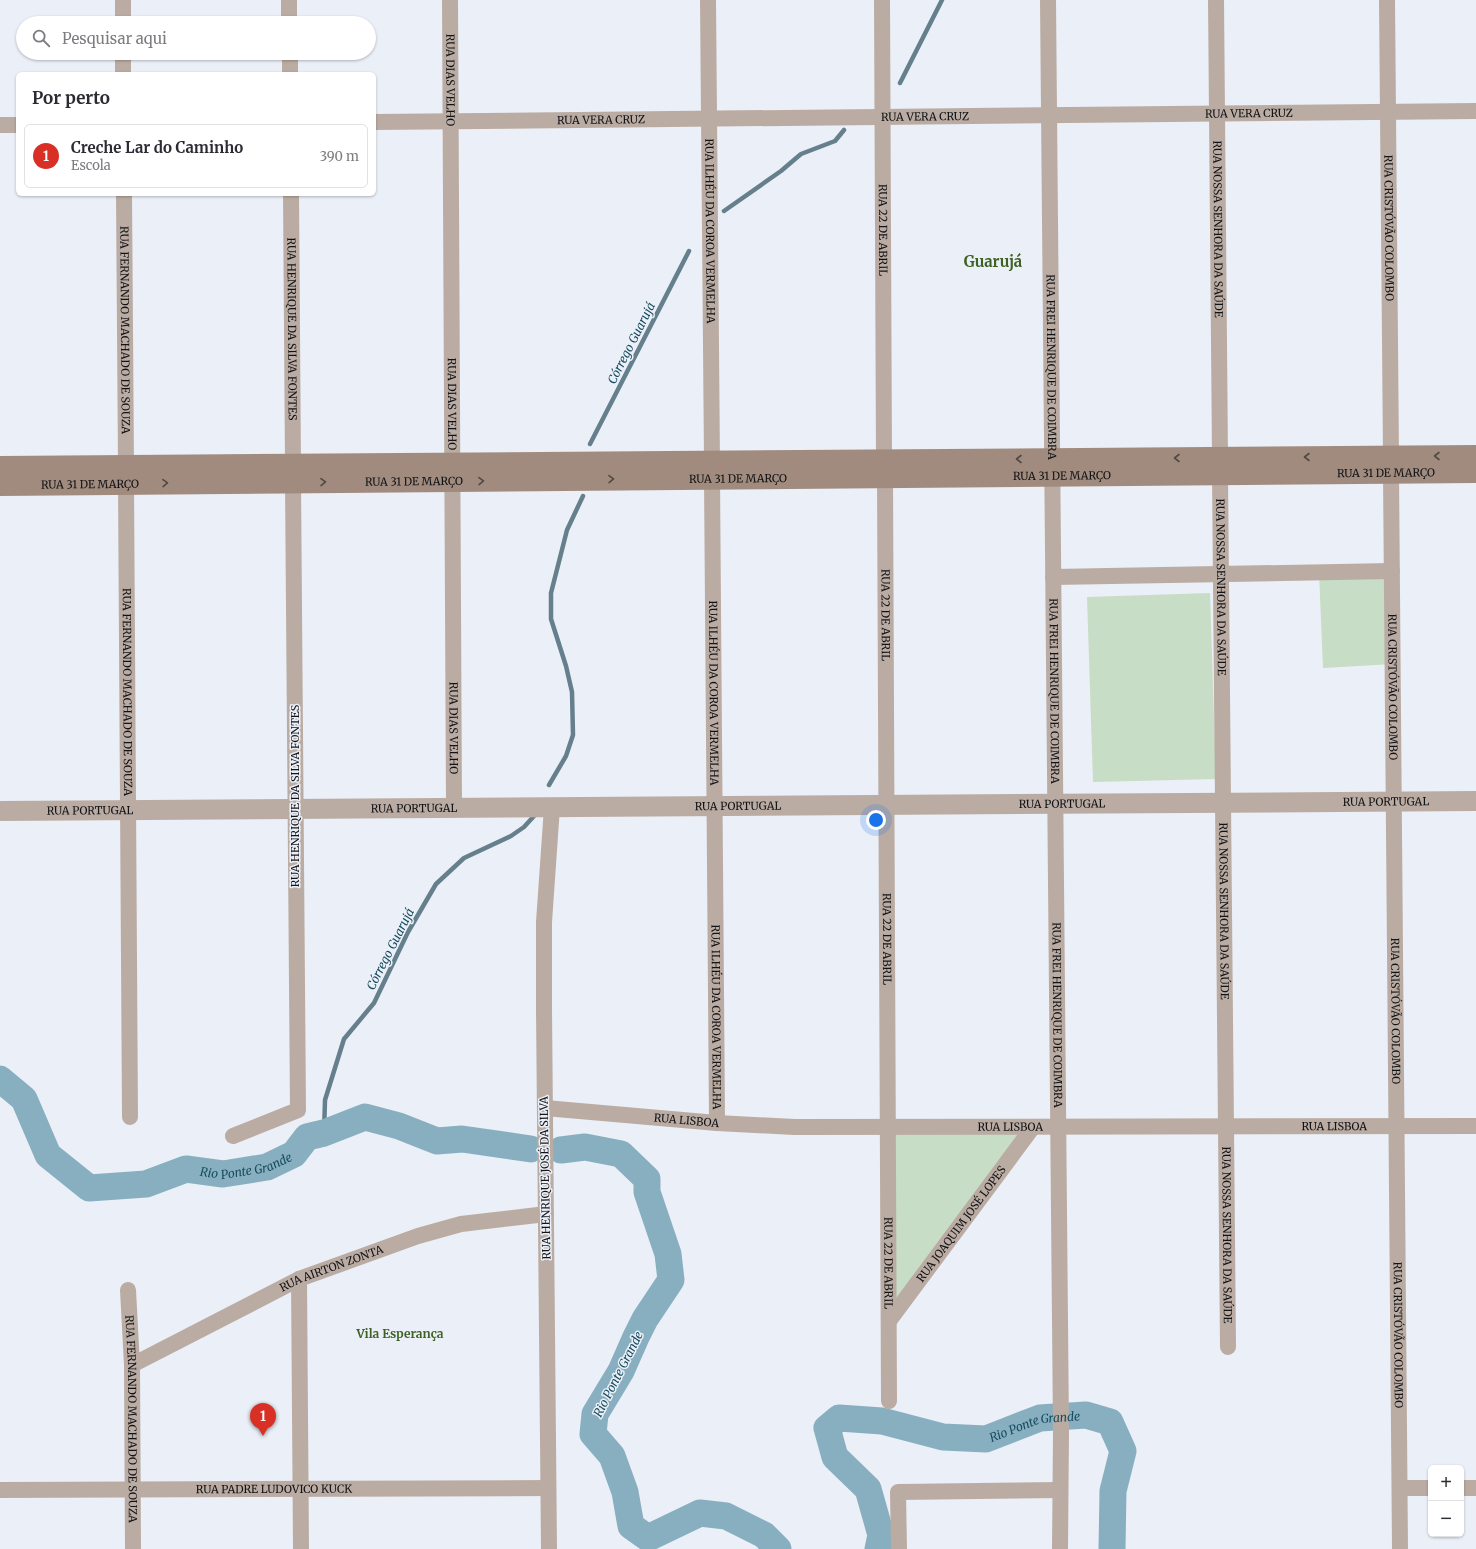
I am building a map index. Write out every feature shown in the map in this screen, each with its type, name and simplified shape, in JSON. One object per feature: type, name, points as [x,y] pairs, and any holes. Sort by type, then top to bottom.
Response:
[{"type":"main road","name":"RUA 31 DE MARÇO","points":[[0,485],[126,475],[1391,464],[1476,456]]},
{"type":"main road","name":"RUA 31 DE MARÇO","points":[[1391,464],[1476,472]]},
{"type":"main road","name":"RUA 31 DE MARÇO","points":[[0,467],[126,475]]},
{"type":"street","points":[[122,0],[123,16]]},
{"type":"street","points":[[289,0],[290,16]]},
{"type":"street","name":"RUA DIAS VELHO","points":[[450,0],[454,808]]},
{"type":"street","name":"RUA ILHÉU DA COROA VERMELHA","points":[[708,0],[718,1124]]},
{"type":"street","name":"RUA 22 DE ABRIL","points":[[882,0],[889,1401]]},
{"type":"street","name":"RUA FREI HENRIQUE DE COIMBRA","points":[[1048,0],[1061,1402],[1060,1549]]},
{"type":"street","name":"RUA NOSSA SENHORA DA SAÚDE","points":[[1216,0],[1228,1347]]},
{"type":"street","name":"RUA CRISTÓVÃO COLOMBO","points":[[1387,0],[1400,1549]]},
{"type":"street","points":[[123,60],[123,72]]},
{"type":"street","points":[[290,60],[290,72]]},
{"type":"street","name":"RUA VERA CRUZ","points":[[376,122],[1476,111]]},
{"type":"street","points":[[0,125],[16,125]]},
{"type":"street","name":"RUA FERNANDO MACHADO DE SOUZA","points":[[124,196],[130,1117]]},
{"type":"street","name":"RUA HENRIQUE DA SILVA FONTES","points":[[233,1136],[298,1110],[291,196]]},
{"type":"street","points":[[1053,576],[1392,571]]},
{"type":"street","name":"RUA PORTUGAL","points":[[0,811],[1476,801]]},
{"type":"street","name":"RUA HENRIQUE JOSÉ DA SILVA","points":[[549,1549],[544,922],[552,807]]},
{"type":"street","name":"RUA LISBOA","points":[[545,1108],[718,1124],[794,1128],[1476,1126]]},
{"type":"street","name":"RUA JOAQUIM JOSÉ LOPES","points":[[889,1321],[1033,1127]]},
{"type":"street","name":"RUA AIRTON ZONTA","points":[[132,1365],[299,1279],[440,1229],[461,1224],[546,1214]]},
{"type":"street","points":[[299,1279],[301,1549]]},
{"type":"street","name":"RUA FERNANDO MACHADO DE SOUZA","points":[[128,1290],[132,1365],[133,1549]]},
{"type":"street","name":"RUA PADRE LUDOVICO KUCK","points":[[0,1490],[548,1488]]},
{"type":"street","points":[[1400,1488],[1428,1488]]},
{"type":"street","points":[[1464,1488],[1476,1488]]},
{"type":"street","points":[[899,1549],[898,1492],[1060,1490]]},
{"type":"green space","points":[[1392,571],[1393,664],[1323,668],[1319,572]]},
{"type":"green space","points":[[1210,593],[1216,779],[1093,782],[1087,597]]},
{"type":"green space","points":[[888,1127],[1033,1127],[889,1321]]},
{"type":"waterway","name":"Córrego Guarujá","points":[[900,83],[942,0]]},
{"type":"waterway","name":"Córrego Guarujá","points":[[724,211],[781,171],[801,154],[835,141],[844,130]]},
{"type":"waterway","name":"Córrego Guarujá","points":[[590,444],[689,251]]},
{"type":"waterway","name":"Córrego Guarujá","points":[[549,785],[566,756],[573,735],[572,692],[566,666],[551,619],[551,593],[567,530],[583,496]]},
{"type":"waterway","name":"Córrego Guarujá","points":[[324,1133],[325,1100],[344,1039],[374,1003],[408,932],[436,884],[464,858],[511,836],[524,827],[534,816]]},
{"type":"waterway","name":"Rio Ponte Grande","points":[[0,1079],[24,1099],[48,1155],[89,1188],[146,1184],[186,1169],[223,1174],[267,1167],[294,1154],[307,1137],[324,1133],[365,1117],[399,1126],[437,1141],[462,1139],[531,1149]]},
{"type":"waterway","name":"Rio Ponte Grande","points":[[561,1150],[585,1147],[621,1154],[647,1179],[647,1192],[668,1254],[671,1280],[645,1319],[621,1371],[595,1414],[593,1434],[612,1456],[625,1492],[631,1526],[648,1538],[700,1513],[726,1516],[764,1535],[778,1549]]},
{"type":"waterway","name":"Rio Ponte Grande","points":[[878,1549],[881,1535],[868,1489],[835,1457],[827,1428],[839,1418],[882,1421],[943,1437],[986,1439],[1040,1418],[1086,1415],[1110,1422],[1123,1451],[1113,1491],[1112,1549]]},
{"type":"place","name":"Creche Lar do Caminho","points":[[263,1436]]},
{"type":"district","name":"Guarujá","points":[[993,261]]},
{"type":"district","name":"Vila Esperança","points":[[400,1333]]}]
